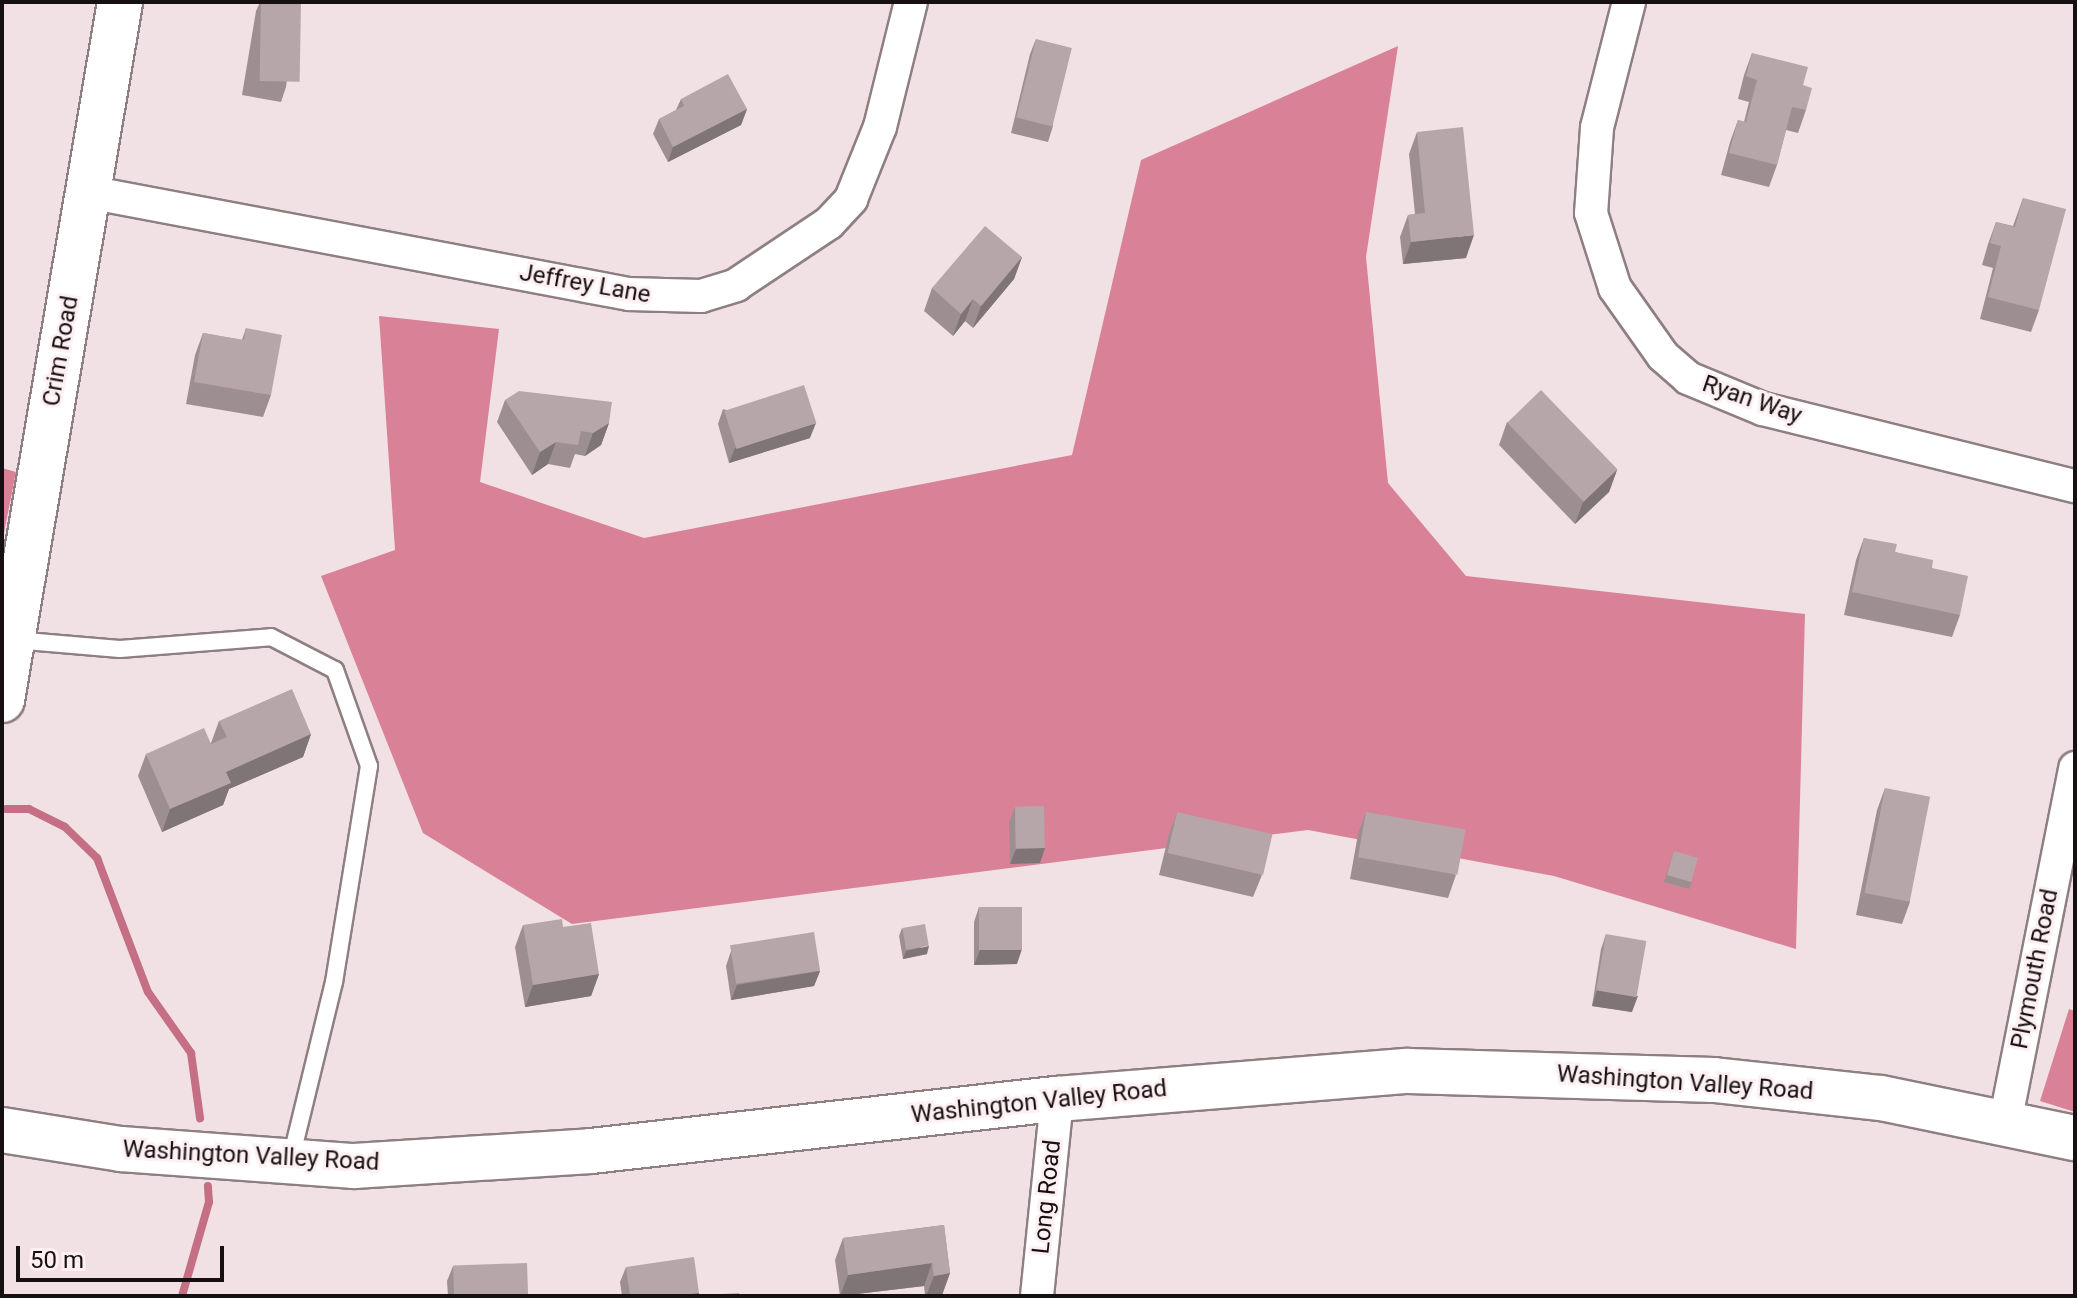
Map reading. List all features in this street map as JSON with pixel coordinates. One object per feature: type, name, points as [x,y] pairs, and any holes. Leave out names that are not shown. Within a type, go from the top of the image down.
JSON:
[{"type":"street","name":"Crim Road","points":[[2,700],[120,2]]},
{"type":"street","name":"Jeffrey Lane","points":[[88,192],[629,294],[701,296],[736,285],[829,223],[851,199],[880,127],[911,2]]},
{"type":"street","name":"Ryan Way","points":[[1629,2],[1597,128],[1591,213],[1615,288],[1663,356],[1688,378],[1763,409],[2075,486]]},
{"type":"street","name":"Plymouth Road","points":[[2005,1123],[2075,768]]},
{"type":"street","name":"Washington Valley Road","points":[[2,1130],[121,1149],[354,1166],[591,1151],[1057,1099],[1408,1071],[1714,1080],[1881,1098],[2075,1138]]},
{"type":"street","name":"Long Road","points":[[1037,1296],[1057,1099]]},
{"type":"lane","points":[[12,640],[120,649],[271,637],[335,670],[369,766],[334,982],[290,1163]]},
{"type":"shaded area","points":[[1398,46],[1366,257],[1388,483],[1466,576],[1805,614],[1796,949],[1554,876],[1308,830],[572,924],[423,833],[321,576],[395,550],[379,316],[499,329],[480,482],[644,538],[1072,455],[1141,160]]},
{"type":"shaded area","points":[[2,468],[16,472],[2,543]]},
{"type":"shaded area","points":[[2069,1009],[2075,1011],[2075,1112],[2040,1101]]},
{"type":"building","points":[[261,2],[301,3],[300,82],[260,81]]},
{"type":"building","points":[[1036,39],[1072,48],[1052,127],[1016,118]]},
{"type":"building","points":[[1752,53],[1808,67],[1803,85],[1812,88],[1806,110],[1792,107],[1777,165],[1729,153],[1738,120],[1746,122],[1757,80],[1746,76]]},
{"type":"building","points":[[728,74],[747,109],[673,147],[659,119],[684,106],[681,99]]},
{"type":"building","points":[[1463,127],[1474,235],[1411,242],[1408,215],[1425,213],[1417,132]]},
{"type":"building","points":[[2023,198],[2066,209],[2039,310],[1988,297],[2001,246],[1990,243],[1996,222],[2015,227]]},
{"type":"building","points":[[985,226],[1022,257],[981,306],[973,299],[961,314],[932,288]]},
{"type":"building","points":[[246,328],[282,335],[271,395],[194,382],[203,333],[244,340]]},
{"type":"building","points":[[804,385],[816,423],[736,449],[724,411]]},
{"type":"building","points":[[1541,390],[1617,469],[1584,502],[1507,423]]},
{"type":"building","points":[[519,391],[612,402],[609,423],[593,433],[581,431],[578,445],[556,442],[540,452],[505,400]]},
{"type":"building","points":[[1864,538],[1897,544],[1895,552],[1933,560],[1932,568],[1968,576],[1960,615],[1852,592]]},
{"type":"building","points":[[292,689],[311,734],[226,772],[231,783],[170,809],[146,754],[204,728],[211,744],[227,737],[219,721]]},
{"type":"building","points":[[1885,788],[1930,797],[1910,902],[1865,893]]},
{"type":"building","points":[[1044,806],[1045,848],[1016,848],[1015,807]]},
{"type":"building","points":[[1177,812],[1272,834],[1263,875],[1168,853]]},
{"type":"building","points":[[1366,812],[1465,830],[1457,875],[1358,857]]},
{"type":"building","points":[[1674,851],[1698,858],[1691,882],[1667,875]]},
{"type":"building","points":[[979,907],[1022,907],[1022,950],[979,950]]},
{"type":"building","points":[[562,919],[563,927],[591,923],[599,974],[533,985],[523,925]]},
{"type":"building","points":[[925,924],[929,946],[906,950],[902,928]]},
{"type":"building","points":[[814,932],[820,971],[736,984],[730,945]]},
{"type":"building","points":[[1606,934],[1646,941],[1636,997],[1596,990]]},
{"type":"building","points":[[944,1225],[950,1273],[934,1276],[932,1263],[848,1275],[843,1238]]},
{"type":"building","points":[[694,1257],[699,1293],[630,1296],[626,1267]]},
{"type":"building","points":[[527,1263],[528,1296],[454,1296],[453,1266]]},
{"type":"building","points":[[739,1293],[740,1296],[706,1296],[706,1295]]},
{"type":"waterway","points":[[6,809],[29,809],[65,827],[97,858],[148,992],[191,1053],[200,1118]]},
{"type":"waterway","points":[[182,1296],[209,1202],[208,1186]]}]
